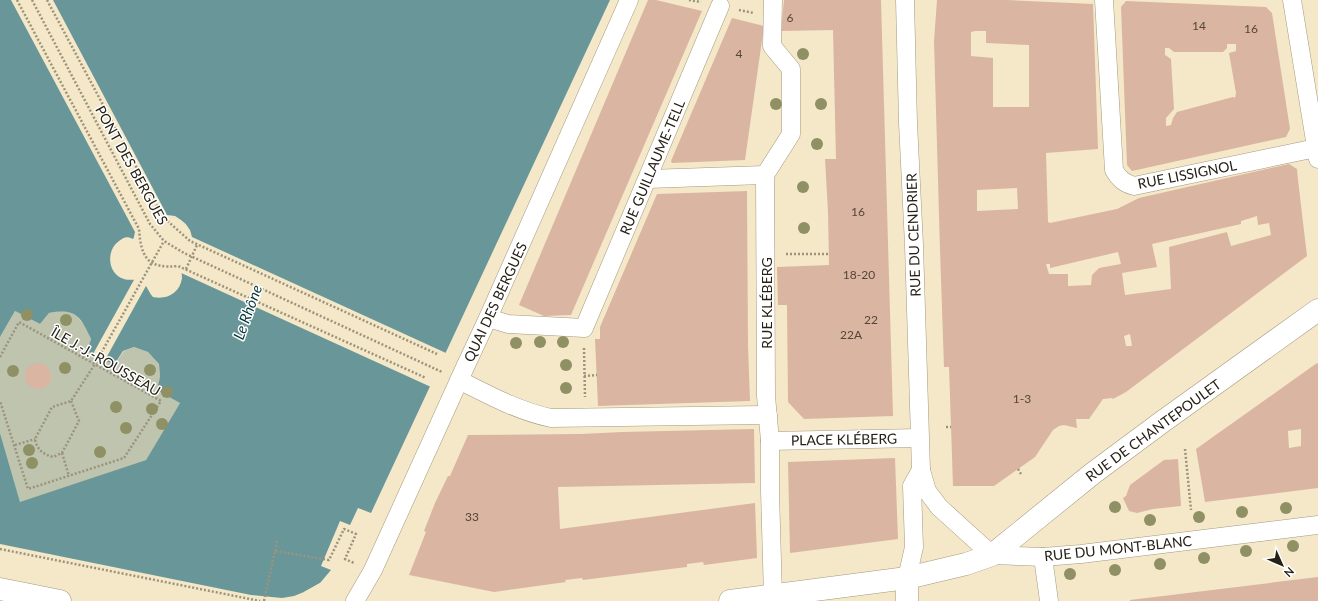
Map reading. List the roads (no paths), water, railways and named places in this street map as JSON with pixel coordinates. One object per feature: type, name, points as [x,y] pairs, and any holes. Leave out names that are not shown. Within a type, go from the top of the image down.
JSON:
[{"type":"main road","name":"RUE DE CHANTEPOULET","points":[[992,555],[1092,474],[1174,413],[1318,310]]},
{"type":"main road","name":"RUE DU MONT-BLANC","points":[[730,601],[773,598],[907,578],[966,564],[992,555]]},
{"type":"main road","points":[[907,578],[907,601]]},
{"type":"main road","points":[[0,589],[60,601]]},
{"type":"street","name":"QUAI DES BERGUES","points":[[355,601],[373,570],[488,318],[629,0]]},
{"type":"street","points":[[648,179],[765,175],[791,134],[791,69],[772,46],[771,25],[773,0]]},
{"type":"street","name":"RUE DU CENDRIER","points":[[905,0],[921,470],[927,491],[939,508],[992,555]]},
{"type":"street","name":"RUE LISSIGNOL","points":[[1104,0],[1114,170],[1119,179],[1126,184],[1134,186],[1317,153]]},
{"type":"street","points":[[1292,0],[1317,153]]},
{"type":"street","name":"RUE GUILLAUME-TELL","points":[[488,318],[508,324],[584,328],[720,6]]},
{"type":"street","name":"RUE KLÉBERG","points":[[765,175],[766,396],[770,441],[773,598]]},
{"type":"street","points":[[459,380],[519,409],[551,418],[768,415]]},
{"type":"street","name":"PLACE KLÉBERG","points":[[770,441],[919,438]]},
{"type":"street","points":[[907,578],[914,547],[912,486],[921,470]]},
{"type":"street","name":"RUE DU MONT-BLANC","points":[[992,555],[1043,557],[1081,554],[1318,526]]},
{"type":"street","points":[[1043,557],[1049,601]]},
{"type":"water","name":"Le Rhône","points":[[0,0],[610,0],[371,513],[358,508],[350,525],[340,521],[321,566],[331,570],[320,583],[304,592],[299,601],[0,601],[0,433],[20,502],[146,460],[180,403],[157,390],[160,377],[159,364],[148,352],[134,347],[123,351],[114,365],[87,351],[91,339],[80,319],[71,313],[49,313],[40,324],[15,311],[0,337]],"holes":[[[162,215],[178,219],[188,227],[191,235],[191,248],[182,269],[182,278],[179,288],[168,296],[158,298],[153,297],[144,283],[136,280],[126,280],[118,276],[114,272],[110,262],[110,256],[115,245],[121,240],[127,237],[133,239]]]}]
